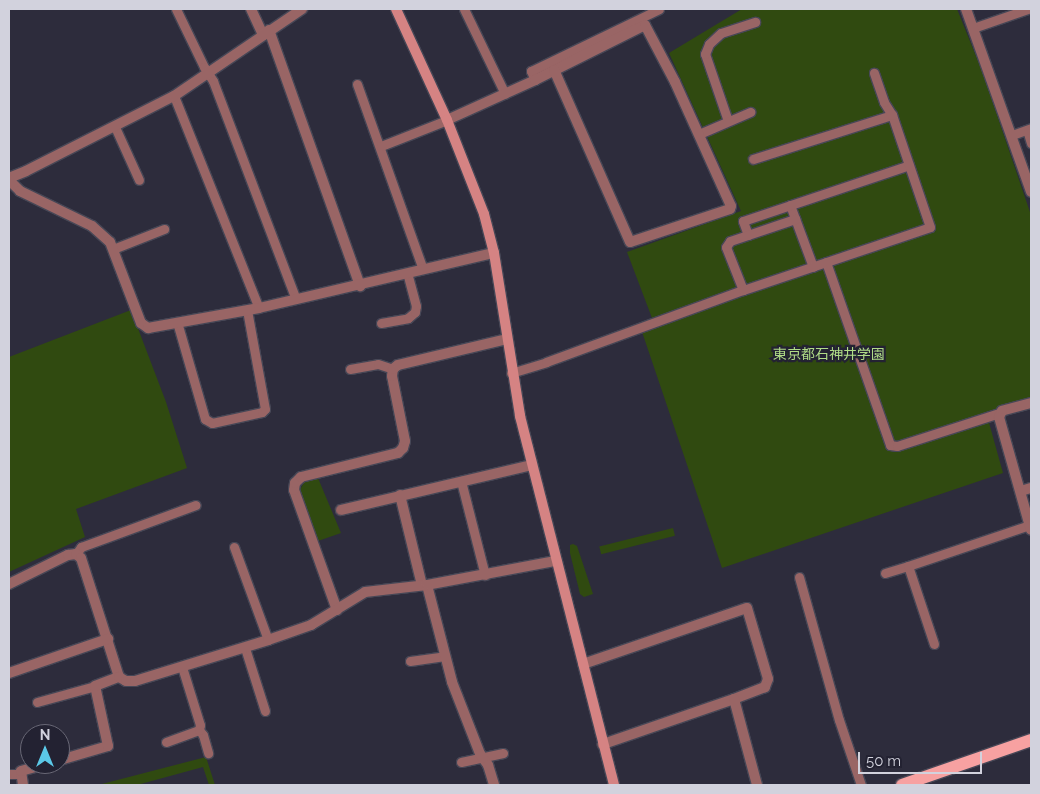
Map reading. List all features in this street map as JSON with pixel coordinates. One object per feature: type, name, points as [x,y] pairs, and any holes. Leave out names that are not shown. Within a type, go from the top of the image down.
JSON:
[{"type":"main road","points":[[902,785],[1031,740]]},
{"type":"street","points":[[251,9],[266,33],[360,286]]},
{"type":"street","points":[[302,9],[174,96],[9,179],[20,190],[92,226],[110,242],[141,323],[148,328],[259,308],[360,286],[494,253]]},
{"type":"street","points":[[396,9],[447,120],[484,214],[494,253],[511,373],[555,561],[584,664],[602,744],[614,785]]},
{"type":"street","points":[[966,9],[1031,192]]},
{"type":"street","points":[[447,120],[535,80],[554,70],[645,25],[675,82],[730,209],[630,242],[554,70]]},
{"type":"street","points":[[337,610],[294,490],[295,482],[301,477],[398,453],[403,448],[405,441],[392,376],[393,369],[398,365],[507,339]]},
{"type":"street","points":[[1031,403],[999,413],[1031,527]]},
{"type":"street","points":[[341,510],[532,465]]},
{"type":"street","points":[[1021,491],[1031,488]]},
{"type":"street","points":[[400,495],[452,682],[483,758],[488,765],[494,785]]},
{"type":"street","points":[[9,584],[68,555],[76,554],[81,558],[119,677],[126,681],[135,681],[245,648],[312,625],[365,592],[424,585],[555,561]]},
{"type":"street","points":[[584,664],[747,608],[750,612],[768,684],[734,699],[602,744]]},
{"type":"street","points":[[9,673],[108,639]]},
{"type":"street","points":[[70,757],[108,746],[94,686],[119,677]]},
{"type":"street","points":[[734,699],[757,785]]},
{"type":"street","points":[[20,774],[23,785]]},
{"type":"lane","points":[[176,9],[213,81],[296,299]]},
{"type":"lane","points":[[464,9],[505,94]]},
{"type":"lane","points":[[535,80],[531,71],[659,9]]},
{"type":"lane","points":[[973,28],[1028,9]]},
{"type":"lane","points":[[728,121],[705,54],[708,44],[721,33],[755,22]]},
{"type":"lane","points":[[511,373],[743,290],[930,227],[892,114],[884,102],[874,73]]},
{"type":"lane","points":[[357,84],[381,146],[423,269]]},
{"type":"lane","points":[[174,96],[259,308]]},
{"type":"lane","points":[[699,134],[750,112]]},
{"type":"lane","points":[[753,159],[892,114]]},
{"type":"lane","points":[[381,146],[447,120]]},
{"type":"lane","points":[[115,127],[140,180]]},
{"type":"lane","points":[[1012,135],[1029,129],[1031,143]]},
{"type":"lane","points":[[748,235],[743,221],[909,166]]},
{"type":"lane","points":[[790,205],[813,267]]},
{"type":"lane","points":[[743,290],[726,247],[730,241],[795,219]]},
{"type":"lane","points":[[113,249],[164,229]]},
{"type":"lane","points":[[826,262],[890,445],[896,446],[999,413]]},
{"type":"lane","points":[[381,323],[408,318],[415,312],[416,306],[407,273]]},
{"type":"lane","points":[[177,322],[206,419],[212,423],[262,412],[265,409],[247,310]]},
{"type":"lane","points":[[350,369],[378,364],[393,369]]},
{"type":"lane","points":[[461,481],[485,575]]},
{"type":"lane","points":[[76,554],[81,547],[196,505]]},
{"type":"lane","points":[[885,573],[1031,527]]},
{"type":"lane","points":[[234,547],[268,640]]},
{"type":"lane","points":[[908,566],[934,644]]},
{"type":"lane","points":[[800,577],[839,720],[861,785]]},
{"type":"lane","points":[[245,648],[265,711]]},
{"type":"lane","points":[[410,661],[445,656]]},
{"type":"lane","points":[[182,666],[200,725],[199,730],[203,735],[208,753]]},
{"type":"lane","points":[[37,702],[94,686]]},
{"type":"lane","points":[[166,742],[199,730]]},
{"type":"lane","points":[[461,762],[504,753]]},
{"type":"lane","points":[[9,774],[20,774]]},
{"type":"green space","name":"東京都石神井学園","points":[[742,9],[957,9],[982,71],[1031,215],[1031,398],[986,412],[1003,473],[722,568],[639,323],[652,318],[627,252],[741,211],[669,53]]},
{"type":"green space","points":[[131,310],[166,402],[187,468],[76,509],[85,537],[9,572],[9,357]]},
{"type":"green space","points":[[318,478],[341,533],[318,541],[300,490],[304,482]]},
{"type":"green space","points":[[673,528],[675,536],[601,554],[599,546]]},
{"type":"green space","points":[[570,545],[577,546],[593,594],[584,597],[580,594],[570,553]]},
{"type":"green space","points":[[206,757],[215,785],[209,785],[203,767],[137,785],[98,785]]}]
